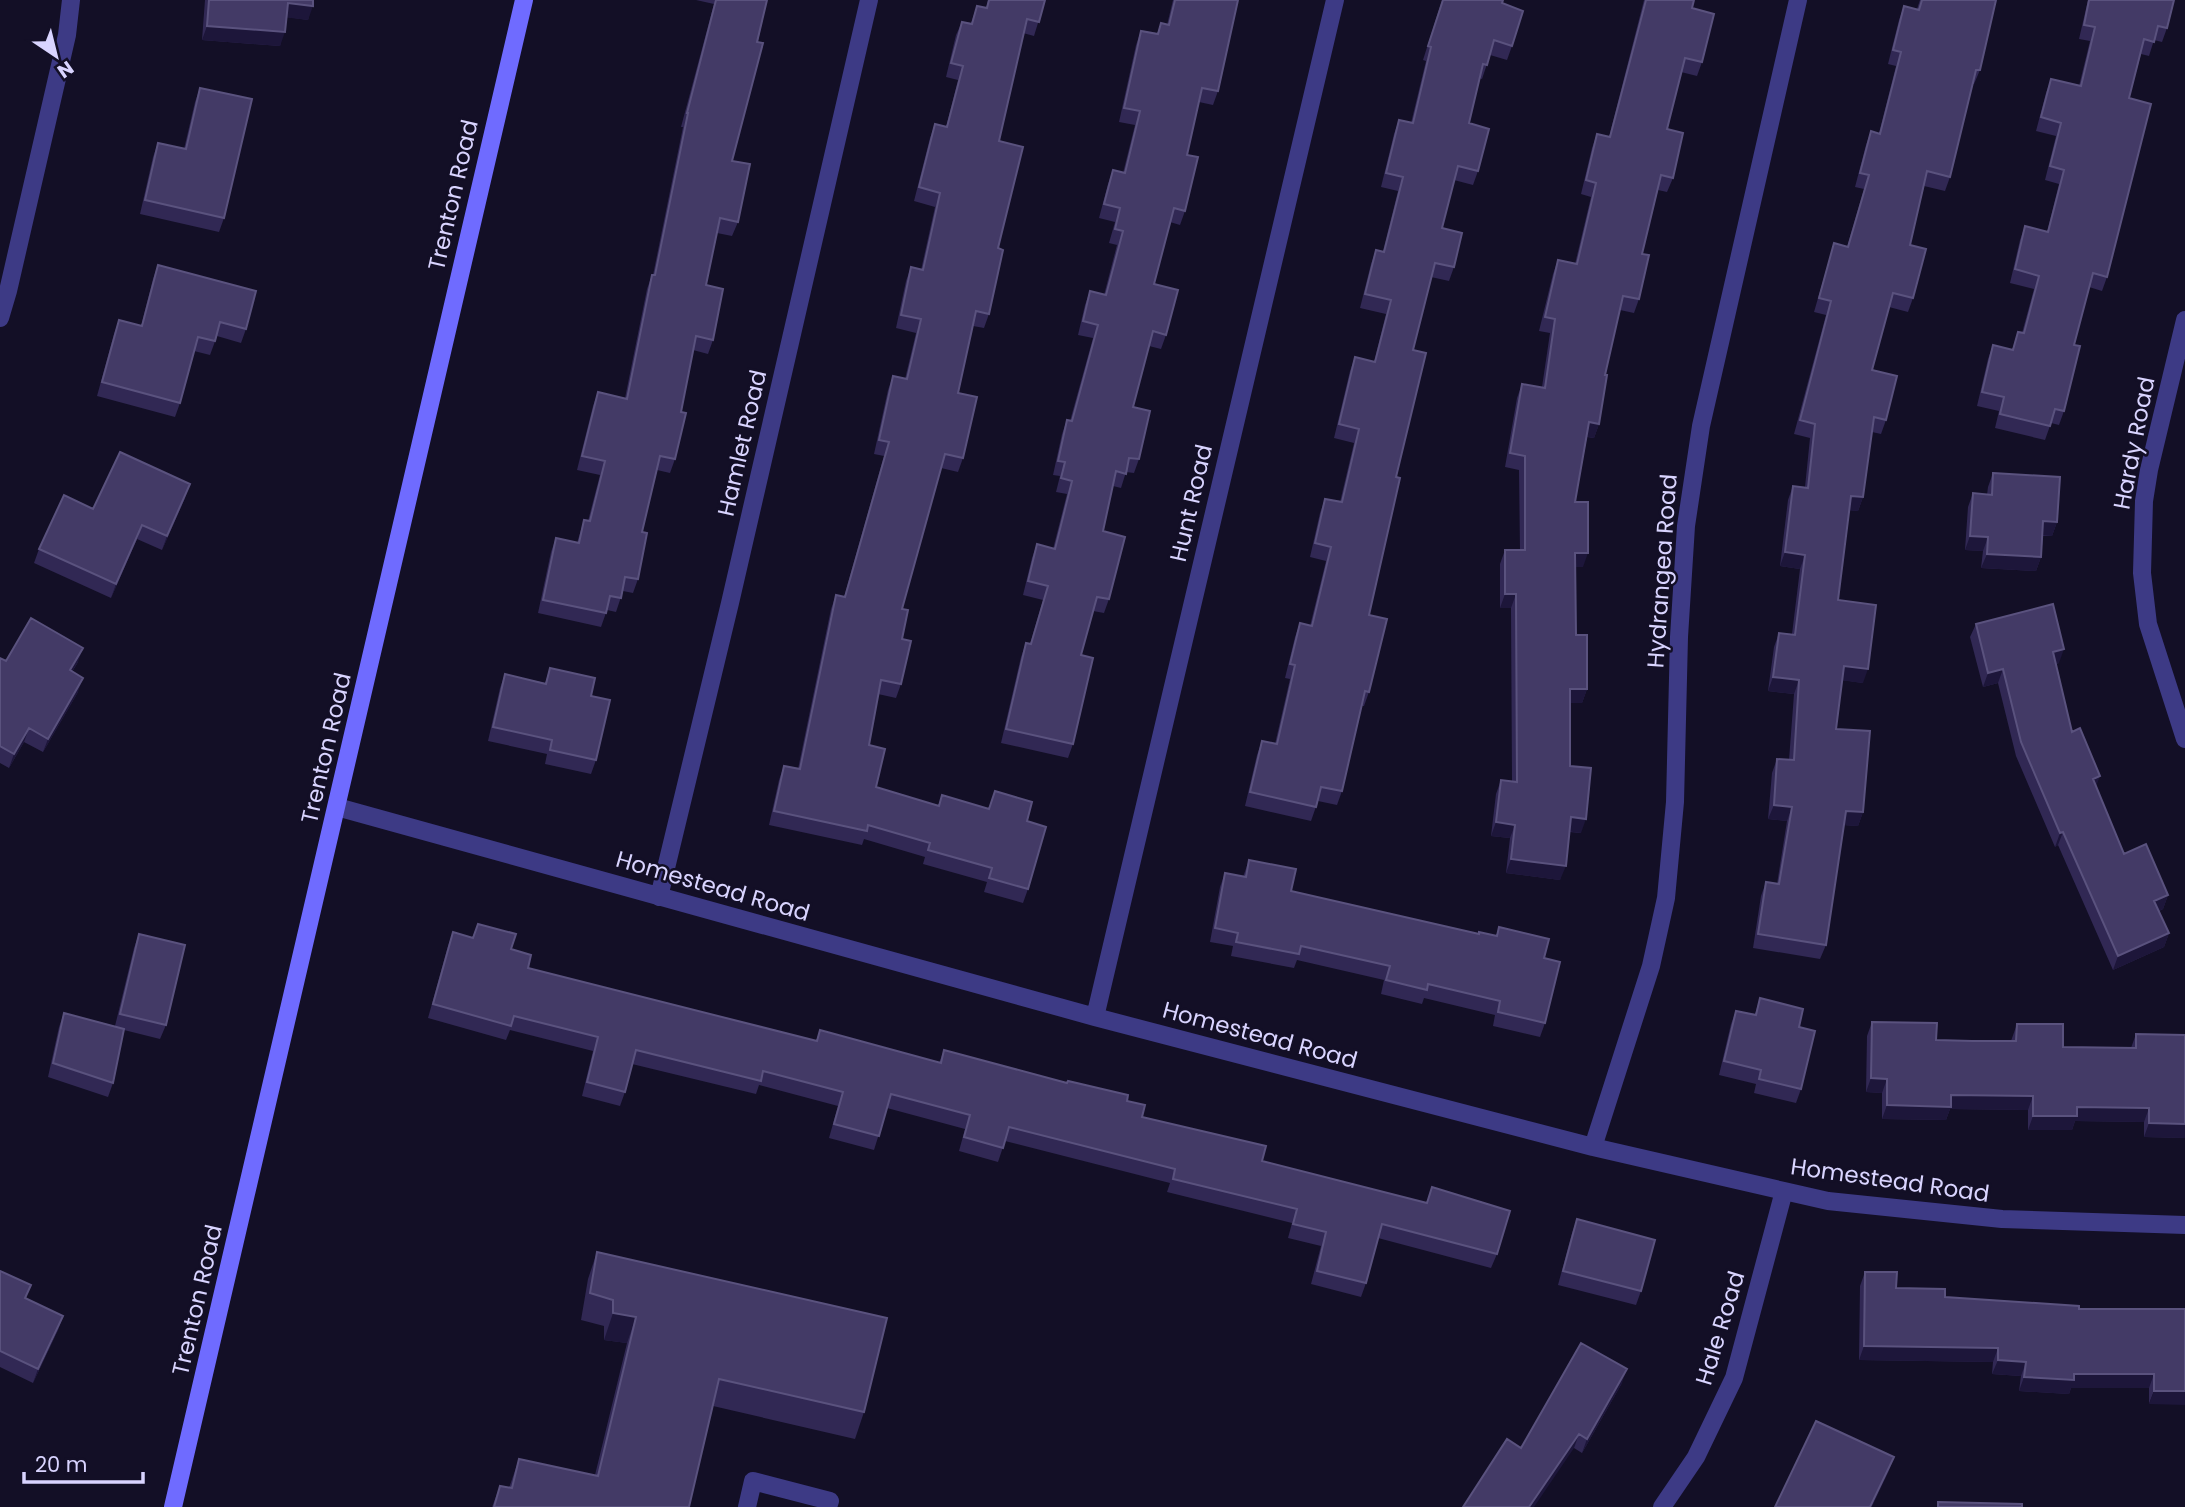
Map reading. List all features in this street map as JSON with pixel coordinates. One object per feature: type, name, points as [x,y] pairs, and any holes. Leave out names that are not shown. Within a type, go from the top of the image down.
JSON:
[{"type":"main road","name":"Trenton Road","points":[[173,1507],[524,0]]},
{"type":"street","points":[[0,318],[64,48],[71,0]]},
{"type":"street","name":"Hamlet Road","points":[[659,897],[730,603],[869,0]]},
{"type":"street","name":"Hunt Road","points":[[1095,1017],[1335,0]]},
{"type":"street","name":"Hydrangea Road","points":[[1593,1147],[1651,967],[1665,898],[1675,802],[1679,637],[1686,526],[1697,451],[1798,0]]},
{"type":"street","name":"Hardy Road","points":[[2185,320],[2149,470],[2144,501],[2142,573],[2148,624],[2185,738]]},
{"type":"street","name":"Homestead Road","points":[[337,807],[1095,1017],[1593,1147],[1784,1191],[1828,1200],[2002,1219],[2185,1225]]},
{"type":"street","name":"Hale Road","points":[[1662,1507],[1696,1457],[1734,1378],[1784,1191]]},
{"type":"street","points":[[747,1507],[753,1481],[830,1501],[828,1507]]},
{"type":"building","points":[[209,0],[313,0],[313,6],[288,3],[285,32],[207,26]]},
{"type":"building","points":[[716,0],[767,0],[757,42],[763,43],[732,161],[750,164],[738,222],[720,218],[706,285],[723,289],[713,340],[696,336],[681,412],[686,413],[675,459],[660,456],[642,532],[647,533],[638,579],[625,577],[621,598],[610,596],[606,613],[543,600],[556,538],[579,543],[584,520],[590,521],[605,461],[582,456],[598,392],[627,399],[687,113]]},
{"type":"building","points":[[989,0],[1045,0],[1039,22],[1027,19],[999,141],[1023,147],[998,248],[1003,250],[989,314],[976,311],[958,393],[977,397],[963,458],[945,454],[902,609],[908,610],[902,639],[911,641],[901,684],[881,680],[869,745],[885,749],[876,787],[939,806],[942,795],[989,809],[995,791],[1032,802],[1027,821],[1046,827],[1028,889],[989,878],[992,868],[928,850],[930,843],[868,825],[867,831],[774,811],[784,766],[800,769],[836,595],[845,597],[889,442],[879,440],[893,376],[907,379],[921,319],[901,315],[911,267],[923,270],[940,193],[919,187],[935,124],[947,127],[963,66],[951,63],[962,22],[972,24],[977,6],[987,8]]},
{"type":"building","points":[[1175,0],[1238,0],[1218,91],[1202,88],[1187,155],[1198,157],[1185,211],[1174,208],[1154,284],[1178,290],[1166,335],[1153,331],[1133,407],[1150,411],[1139,459],[1129,458],[1126,474],[1116,471],[1103,531],[1125,537],[1109,599],[1097,597],[1081,655],[1093,658],[1073,744],[1006,729],[1026,643],[1031,644],[1048,586],[1028,581],[1037,544],[1055,549],[1072,481],[1061,478],[1065,462],[1058,461],[1067,420],[1072,421],[1098,325],[1083,321],[1090,291],[1106,295],[1123,231],[1115,229],[1120,208],[1104,204],[1113,170],[1125,173],[1140,111],[1124,108],[1141,31],[1158,34],[1161,23],[1169,25]]},
{"type":"building","points":[[1443,0],[1503,0],[1502,3],[1523,11],[1512,46],[1494,40],[1487,65],[1483,64],[1469,123],[1489,129],[1478,171],[1458,166],[1442,228],[1462,233],[1454,267],[1435,263],[1413,350],[1426,353],[1396,477],[1400,478],[1369,615],[1387,619],[1369,692],[1365,691],[1342,791],[1321,787],[1316,807],[1250,792],[1262,741],[1277,744],[1295,665],[1290,664],[1300,623],[1312,626],[1331,547],[1315,543],[1325,499],[1342,502],[1359,429],[1339,424],[1355,357],[1375,362],[1391,300],[1365,294],[1376,250],[1384,252],[1403,177],[1386,173],[1399,120],[1413,123],[1431,47],[1428,46]]},
{"type":"building","points":[[1646,0],[1694,0],[1692,8],[1714,14],[1702,62],[1685,58],[1667,129],[1683,133],[1673,178],[1661,175],[1642,254],[1649,255],[1639,299],[1623,296],[1605,375],[1599,424],[1589,422],[1575,502],[1588,502],[1588,553],[1575,553],[1576,635],[1587,635],[1587,689],[1570,689],[1570,766],[1591,768],[1586,819],[1571,817],[1566,866],[1511,859],[1515,825],[1496,822],[1501,780],[1517,782],[1516,594],[1505,594],[1505,550],[1525,550],[1525,456],[1510,453],[1522,384],[1545,388],[1555,319],[1545,317],[1558,260],[1577,264],[1596,183],[1586,180],[1597,134],[1610,137]]},
{"type":"building","points":[[1922,0],[1996,0],[1980,70],[1976,70],[1950,177],[1927,171],[1910,245],[1926,249],[1913,298],[1893,293],[1872,370],[1897,376],[1886,420],[1874,417],[1863,497],[1851,496],[1838,600],[1876,605],[1868,669],[1844,666],[1836,729],[1870,731],[1863,812],[1846,811],[1826,945],[1758,934],[1766,882],[1779,884],[1792,807],[1774,805],[1777,759],[1794,760],[1799,680],[1773,677],[1779,633],[1795,635],[1805,555],[1785,552],[1793,486],[1808,488],[1815,424],[1800,420],[1831,301],[1819,298],[1834,243],[1848,247],[1869,175],[1860,173],[1871,131],[1880,134],[1901,52],[1893,50],[1904,6],[1919,10]]},
{"type":"building","points":[[2089,0],[2174,0],[2167,28],[2158,26],[2154,42],[2144,39],[2129,98],[2151,104],[2107,277],[2093,273],[2074,345],[2080,346],[2064,411],[2055,409],[2050,426],[2000,414],[2004,397],[1982,392],[1993,345],[2013,350],[2018,332],[2024,333],[2039,276],[2015,269],[2025,226],[2048,232],[2064,170],[2050,166],[2061,123],[2041,117],[2051,79],[2081,86],[2095,27],[2084,25]]},
{"type":"building","points":[[200,88],[252,99],[224,218],[145,200],[158,143],[186,149]]},
{"type":"building","points":[[158,265],[256,291],[246,329],[220,322],[215,341],[198,337],[180,403],[102,382],[119,320],[142,326]]},
{"type":"building","points":[[120,452],[190,484],[167,536],[142,525],[116,584],[39,549],[64,495],[93,509]]},
{"type":"building","points":[[1993,473],[2060,477],[2057,522],[2043,521],[2041,557],[1987,554],[1988,537],[1970,536],[1973,493],[1992,495]]},
{"type":"building","points":[[2053,604],[2064,649],[2053,652],[2072,732],[2080,728],[2100,776],[2093,779],[2124,854],[2146,844],[2168,895],[2154,901],[2169,933],[2118,956],[2021,742],[2003,669],[1988,673],[1976,624]]},
{"type":"building","points":[[31,618],[83,648],[70,670],[83,678],[48,739],[29,728],[14,754],[0,746],[0,658],[6,661]]},
{"type":"building","points":[[550,668],[595,678],[591,696],[610,700],[596,760],[550,750],[552,740],[493,727],[505,674],[546,684]]},
{"type":"building","points":[[1249,860],[1296,869],[1291,891],[1479,934],[1497,936],[1499,927],[1549,939],[1544,958],[1560,962],[1545,1023],[1498,1012],[1500,1001],[1428,984],[1427,990],[1386,980],[1390,966],[1301,946],[1299,954],[1236,942],[1238,933],[1215,928],[1225,873],[1246,877]]},
{"type":"building","points":[[478,924],[516,934],[511,949],[531,955],[528,968],[817,1041],[820,1030],[941,1063],[944,1050],[1067,1083],[1068,1081],[1128,1095],[1127,1101],[1145,1105],[1142,1117],[1266,1146],[1262,1161],[1427,1203],[1432,1187],[1510,1211],[1497,1254],[1382,1224],[1366,1283],[1317,1271],[1326,1232],[1293,1224],[1297,1209],[1173,1179],[1175,1169],[1009,1127],[1003,1148],[964,1137],[970,1115],[891,1094],[879,1136],[834,1124],[843,1092],[763,1071],[761,1081],[636,1050],[625,1092],[587,1082],[598,1037],[514,1016],[511,1026],[433,1004],[453,932],[473,938]]},
{"type":"building","points":[[139,934],[185,945],[166,1025],[120,1014]]},
{"type":"building","points":[[1760,998],[1803,1009],[1799,1027],[1815,1031],[1801,1089],[1759,1079],[1761,1070],[1724,1061],[1736,1011],[1756,1015]]},
{"type":"building","points":[[64,1013],[124,1029],[113,1083],[53,1063]]},
{"type":"building","points":[[1872,1022],[1937,1023],[1936,1040],[1972,1041],[2016,1041],[2017,1024],[2063,1024],[2063,1047],[2136,1048],[2136,1034],[2185,1035],[2185,1124],[2149,1123],[2149,1108],[2077,1107],[2077,1116],[2033,1116],[2033,1096],[1951,1095],[1951,1107],[1887,1105],[1887,1079],[1871,1078]]},
{"type":"building","points":[[1577,1219],[1655,1240],[1641,1291],[1563,1271]]},
{"type":"building","points":[[597,1252],[887,1318],[864,1412],[719,1379],[689,1507],[494,1507],[500,1486],[512,1488],[519,1459],[598,1476],[636,1317],[613,1313],[613,1300],[590,1293]]},
{"type":"building","points":[[0,1271],[31,1285],[25,1298],[63,1316],[38,1369],[0,1351]]},
{"type":"building","points":[[1865,1272],[1897,1272],[1896,1288],[1945,1289],[1945,1297],[2079,1306],[2079,1309],[2185,1309],[2185,1391],[2154,1391],[2154,1374],[2074,1374],[2074,1380],[2024,1377],[2026,1362],[1998,1360],[1998,1348],[1864,1346]]},
{"type":"building","points":[[1581,1343],[1627,1369],[1587,1439],[1579,1434],[1529,1507],[1463,1507],[1507,1439],[1521,1448]]},
{"type":"building","points":[[1816,1421],[1894,1457],[1870,1507],[1775,1507]]},
{"type":"building","points":[[1938,1502],[2022,1504],[2022,1507],[1938,1507]]}]
